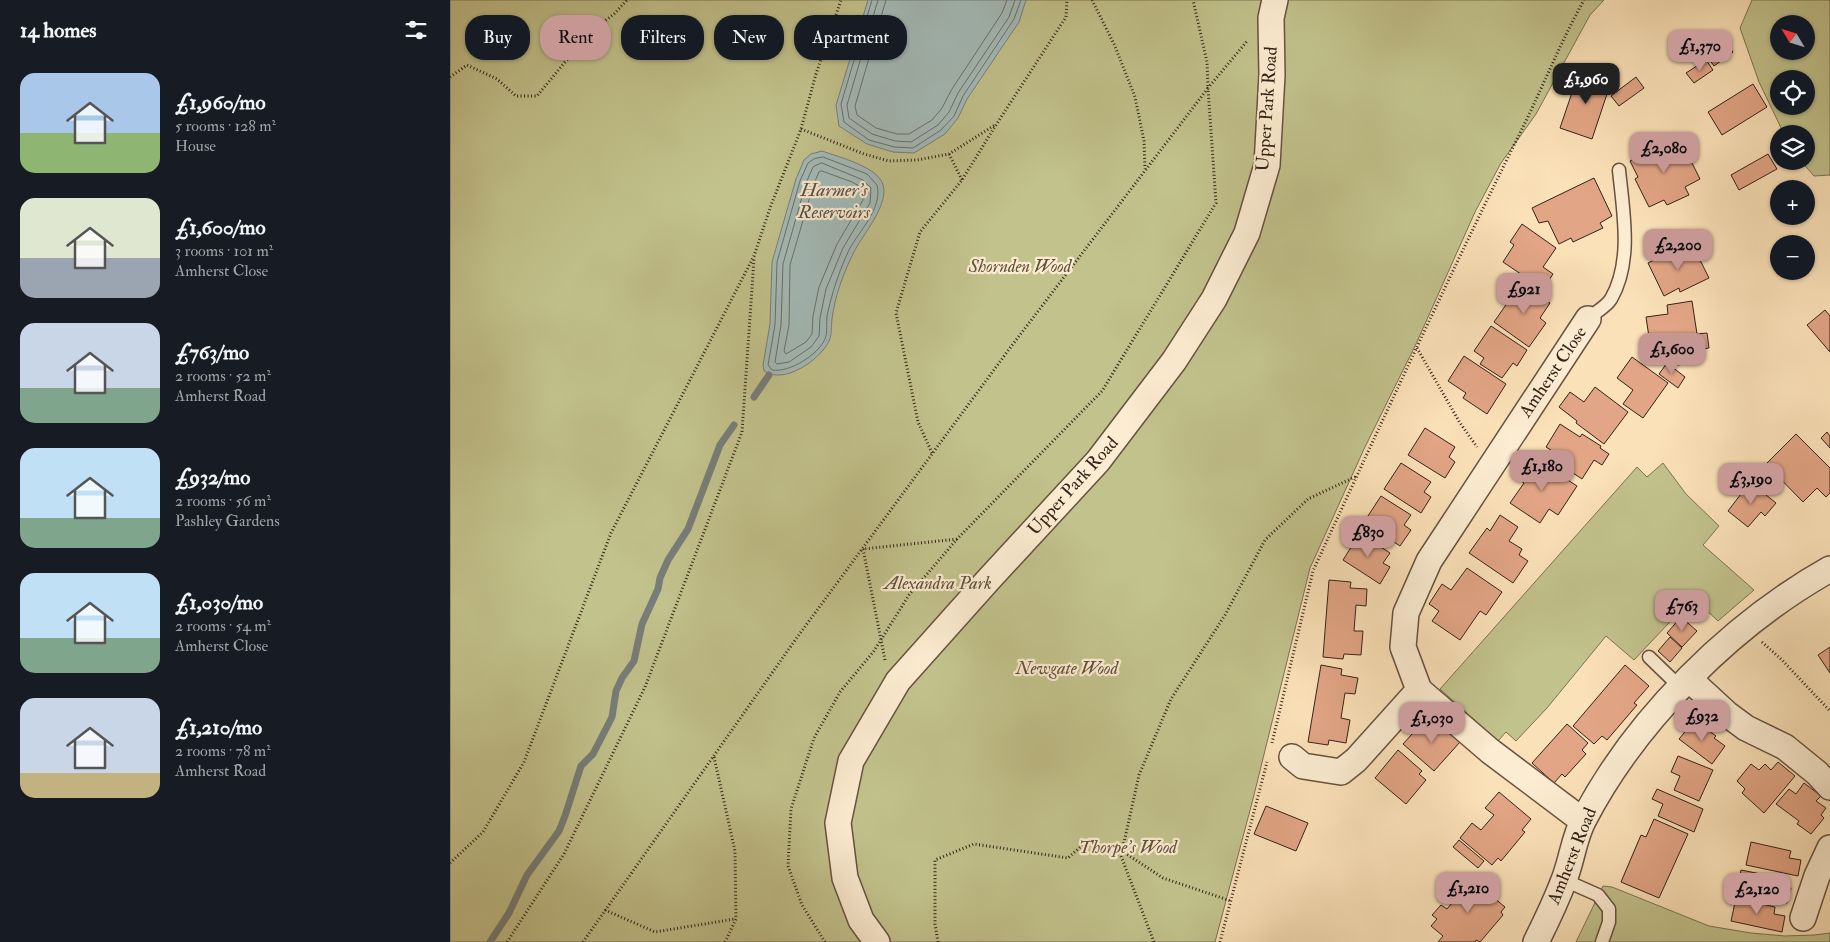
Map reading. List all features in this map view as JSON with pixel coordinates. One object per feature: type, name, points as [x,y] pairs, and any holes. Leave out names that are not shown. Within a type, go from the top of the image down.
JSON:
[{"type":"street","name":"Upper Park Road","points":[[877,942],[861,920],[845,878],[838,823],[851,761],[898,681],[1098,461],[1174,361],[1214,298],[1247,233],[1267,165],[1272,75],[1271,18],[1274,0]]},
{"type":"street","name":"Amherst Close","points":[[1583,821],[1490,751],[1420,690],[1403,647],[1406,613],[1429,562],[1588,319]]},
{"type":"street","name":"Amherst Road","points":[[1536,942],[1564,880],[1583,821],[1612,771],[1652,719],[1685,683],[1743,627],[1812,579],[1830,569]]},
{"type":"street","points":[[1685,683],[1746,728],[1785,747],[1830,787]]},
{"type":"street","points":[[1277,755],[1303,766],[1341,772],[1356,760],[1420,690]]},
{"type":"street","points":[[1803,918],[1817,876],[1830,848]]},
{"type":"lane","points":[[1588,319],[1592,314],[1601,310],[1610,300],[1618,280],[1626,244],[1619,170]]},
{"type":"lane","points":[[1648,657],[1685,683]]},
{"type":"lane","points":[[1564,880],[1598,895],[1609,909],[1609,922],[1602,942]]},
{"type":"path","points":[[450,77],[467,65],[497,79],[516,96],[537,96],[589,33],[614,14],[627,0]]},
{"type":"path","points":[[450,863],[483,832],[524,762],[611,533],[754,256],[770,208],[801,129],[816,74],[841,0]]},
{"type":"path","points":[[932,453],[918,422],[896,313],[920,232],[962,180],[1066,17],[1067,0]]},
{"type":"path","points":[[1092,0],[1114,44],[1135,97],[1144,141],[1144,171]]},
{"type":"path","points":[[824,942],[802,905],[788,866],[791,809],[814,738],[840,692],[882,640],[909,595],[958,538],[1102,391],[1216,202],[1207,62],[1192,0]]},
{"type":"path","points":[[1220,942],[1277,755],[1313,571],[1480,212],[1528,116],[1563,37],[1584,0]]},
{"type":"path","points":[[583,942],[798,636],[932,453],[1144,171],[1208,88],[1249,39]]},
{"type":"path","points":[[801,129],[864,154],[889,161],[916,160],[949,154],[996,125]]},
{"type":"path","points":[[949,154],[962,180]]},
{"type":"path","points":[[507,942],[564,854],[645,687],[742,432],[754,256]]},
{"type":"path","points":[[1417,348],[1460,423]]},
{"type":"path","points":[[1154,942],[1120,856],[1139,775],[1171,699],[1225,615],[1265,540],[1308,499],[1357,476]]},
{"type":"path","points":[[863,549],[958,538]]},
{"type":"path","points":[[863,549],[891,694]]},
{"type":"path","points":[[1743,627],[1782,660],[1830,711]]},
{"type":"path","points":[[714,756],[735,851],[736,919],[725,942]]},
{"type":"path","points":[[938,942],[935,924],[935,860],[974,844],[1068,858],[1086,842],[1122,851],[1163,878],[1231,901]]},
{"type":"path","points":[[605,910],[656,932],[736,919]]},
{"type":"green space","name":"Alexandra Park","points":[[450,0],[1604,0],[1590,15],[1536,114],[1501,163],[1475,212],[1416,344],[1364,449],[1310,568],[1253,799],[1215,942],[450,942]]},
{"type":"green space","points":[[1752,0],[1830,0],[1830,175],[1814,176],[1809,170],[1815,170],[1815,125],[1780,125],[1775,115],[1815,115],[1815,70],[1770,70],[1770,105],[1759,82],[1740,28]]},
{"type":"green space","points":[[1663,463],[1686,494],[1719,526],[1703,545],[1754,590],[1718,621],[1703,607],[1705,598],[1699,591],[1634,660],[1606,636],[1547,708],[1516,741],[1506,732],[1498,741],[1440,689],[1637,467],[1647,477]]},
{"type":"green space","points":[[1603,886],[1612,887],[1709,926],[1785,936],[1830,933],[1830,942],[1576,942]]},
{"type":"water","name":"Harmer's Reservoirs","points":[[868,0],[1026,0],[1019,22],[967,99],[958,118],[945,134],[914,153],[893,152],[867,144],[839,126],[836,105],[850,60],[907,60],[907,15],[863,15]]},
{"type":"water","name":"Harmer's Reservoirs","points":[[822,151],[872,171],[882,182],[884,190],[883,200],[853,254],[843,277],[833,310],[830,339],[818,356],[810,363],[791,373],[772,375],[764,371],[763,365],[770,324],[772,262],[796,179],[804,160],[811,154]]},
{"type":"building","points":[[1725,42],[1733,52],[1714,66],[1707,56]]},
{"type":"building","points":[[1706,60],[1713,70],[1694,83],[1686,73]]},
{"type":"building","points":[[1579,72],[1611,82],[1592,139],[1560,128]]},
{"type":"building","points":[[1636,77],[1644,88],[1619,106],[1611,96]]},
{"type":"building","points":[[1753,84],[1767,107],[1722,135],[1708,112]]},
{"type":"building","points":[[1672,140],[1678,152],[1685,149],[1700,179],[1685,187],[1689,195],[1667,205],[1664,200],[1649,207],[1635,179],[1638,177],[1630,161]]},
{"type":"building","points":[[1768,154],[1770,157],[1770,170],[1775,170],[1739,190],[1731,175]]},
{"type":"building","points":[[1594,178],[1612,216],[1600,223],[1603,228],[1573,242],[1571,238],[1559,244],[1548,221],[1539,223],[1532,208]]},
{"type":"building","points":[[1522,224],[1556,248],[1543,267],[1553,274],[1543,289],[1503,262],[1514,245],[1510,242]]},
{"type":"building","points":[[1682,246],[1688,258],[1697,254],[1709,278],[1680,292],[1679,288],[1664,296],[1648,263]]},
{"type":"building","points":[[1521,283],[1550,303],[1540,318],[1546,323],[1529,347],[1494,322]]},
{"type":"building","points":[[1692,301],[1697,334],[1707,333],[1709,348],[1696,350],[1698,362],[1671,366],[1671,361],[1653,364],[1646,317],[1668,314],[1667,305]]},
{"type":"building","points":[[1825,310],[1830,316],[1830,352],[1807,325]]},
{"type":"building","points":[[1491,326],[1527,350],[1517,366],[1513,363],[1502,378],[1480,364],[1484,358],[1474,351]]},
{"type":"building","points":[[1464,356],[1506,384],[1487,414],[1463,398],[1466,393],[1448,381]]},
{"type":"building","points":[[1632,357],[1668,383],[1643,418],[1623,404],[1633,390],[1617,378]]},
{"type":"building","points":[[1667,363],[1685,377],[1678,388],[1659,374]]},
{"type":"building","points":[[1595,387],[1628,412],[1604,444],[1576,423],[1577,421],[1559,407],[1570,392],[1584,402]]},
{"type":"building","points":[[1560,424],[1580,437],[1582,434],[1601,446],[1600,448],[1609,454],[1602,465],[1594,460],[1582,479],[1561,465],[1565,459],[1546,447]]},
{"type":"building","points":[[1425,428],[1455,447],[1449,457],[1455,462],[1445,478],[1408,455]]},
{"type":"building","points":[[1827,432],[1830,436],[1830,448],[1821,438]]},
{"type":"building","points":[[1796,434],[1830,468],[1830,493],[1826,497],[1817,488],[1803,502],[1766,464]]},
{"type":"building","points":[[1534,458],[1577,486],[1558,515],[1549,509],[1540,523],[1510,503],[1524,483],[1520,480]]},
{"type":"building","points":[[1401,463],[1431,482],[1424,492],[1431,497],[1421,513],[1384,489]]},
{"type":"building","points":[[1750,482],[1776,503],[1765,516],[1761,512],[1748,527],[1728,511]]},
{"type":"building","points":[[1381,496],[1411,515],[1404,525],[1411,530],[1400,546],[1364,522]]},
{"type":"building","points":[[1500,515],[1518,527],[1509,541],[1522,549],[1519,555],[1528,561],[1513,583],[1469,553],[1487,528],[1490,531]]},
{"type":"building","points":[[1360,533],[1390,553],[1383,563],[1390,567],[1380,584],[1343,560]]},
{"type":"building","points":[[1467,568],[1502,592],[1486,615],[1480,611],[1460,640],[1432,621],[1439,611],[1429,604],[1442,584],[1451,590]]},
{"type":"building","points":[[1329,580],[1351,582],[1350,588],[1367,589],[1366,606],[1356,605],[1354,631],[1363,631],[1361,655],[1344,654],[1343,659],[1323,657]]},
{"type":"building","points":[[1681,617],[1697,631],[1682,647],[1667,633]]},
{"type":"building","points":[[1670,637],[1682,648],[1670,662],[1658,651]]},
{"type":"building","points":[[1830,647],[1830,673],[1818,655]]},
{"type":"building","points":[[1321,665],[1342,669],[1341,675],[1358,678],[1355,694],[1345,693],[1341,718],[1350,720],[1346,743],[1329,740],[1328,745],[1308,742]]},
{"type":"building","points":[[1625,665],[1649,686],[1634,703],[1637,705],[1607,740],[1602,736],[1594,744],[1573,726]]},
{"type":"building","points":[[1433,718],[1460,742],[1434,771],[1403,744],[1422,723],[1426,726]]},
{"type":"building","points":[[1693,722],[1716,736],[1714,738],[1725,746],[1712,764],[1679,739]]},
{"type":"building","points":[[1567,724],[1588,743],[1582,750],[1586,754],[1565,777],[1562,774],[1554,783],[1532,763]]},
{"type":"building","points":[[1398,750],[1422,771],[1419,774],[1426,780],[1406,804],[1375,778]]},
{"type":"building","points":[[1678,756],[1713,770],[1699,801],[1674,790],[1680,776],[1671,772]]},
{"type":"building","points":[[1778,762],[1795,776],[1764,813],[1742,793],[1745,789],[1737,781],[1751,764],[1759,770],[1765,764],[1771,770]]},
{"type":"building","points":[[1804,783],[1821,796],[1816,801],[1826,808],[1821,815],[1824,818],[1811,834],[1797,824],[1799,821],[1776,804],[1789,789],[1796,794]]},
{"type":"building","points":[[1657,789],[1703,809],[1694,832],[1658,816],[1663,804],[1652,799]]},
{"type":"building","points":[[1499,792],[1531,819],[1522,830],[1525,832],[1501,861],[1498,858],[1492,865],[1460,838],[1472,823],[1481,830],[1494,815],[1485,808]]},
{"type":"building","points":[[1266,806],[1308,823],[1296,851],[1254,834]]},
{"type":"building","points":[[1654,819],[1688,834],[1659,898],[1621,882],[1641,835],[1646,837]]},
{"type":"building","points":[[1459,840],[1484,861],[1478,868],[1453,847]]},
{"type":"building","points":[[1751,842],[1791,851],[1789,858],[1801,860],[1798,876],[1746,865]]},
{"type":"building","points":[[1741,870],[1781,878],[1779,885],[1791,888],[1787,903],[1736,892]]},
{"type":"building","points":[[1465,874],[1505,907],[1501,912],[1503,915],[1480,942],[1476,940],[1475,942],[1438,942],[1443,936],[1431,926],[1437,919],[1432,915],[1441,905],[1447,909],[1461,892],[1454,886]]},
{"type":"building","points":[[1736,898],[1775,907],[1774,914],[1785,916],[1782,932],[1731,921]]},
{"type":"waterway","points":[[754,397],[769,375]]},
{"type":"waterway","points":[[490,942],[509,913],[527,875],[559,831],[581,766],[593,754],[612,717],[616,691],[622,678],[634,661],[642,624],[658,589],[660,578],[668,560],[688,529],[720,445],[734,425]]},
{"type":"park label","name":"Shornden Wood","points":[[1020,266]]},
{"type":"park label","name":"Newgate Wood","points":[[1067,668]]},
{"type":"park label","name":"Thorpe's Wood","points":[[1128,847]]}]
